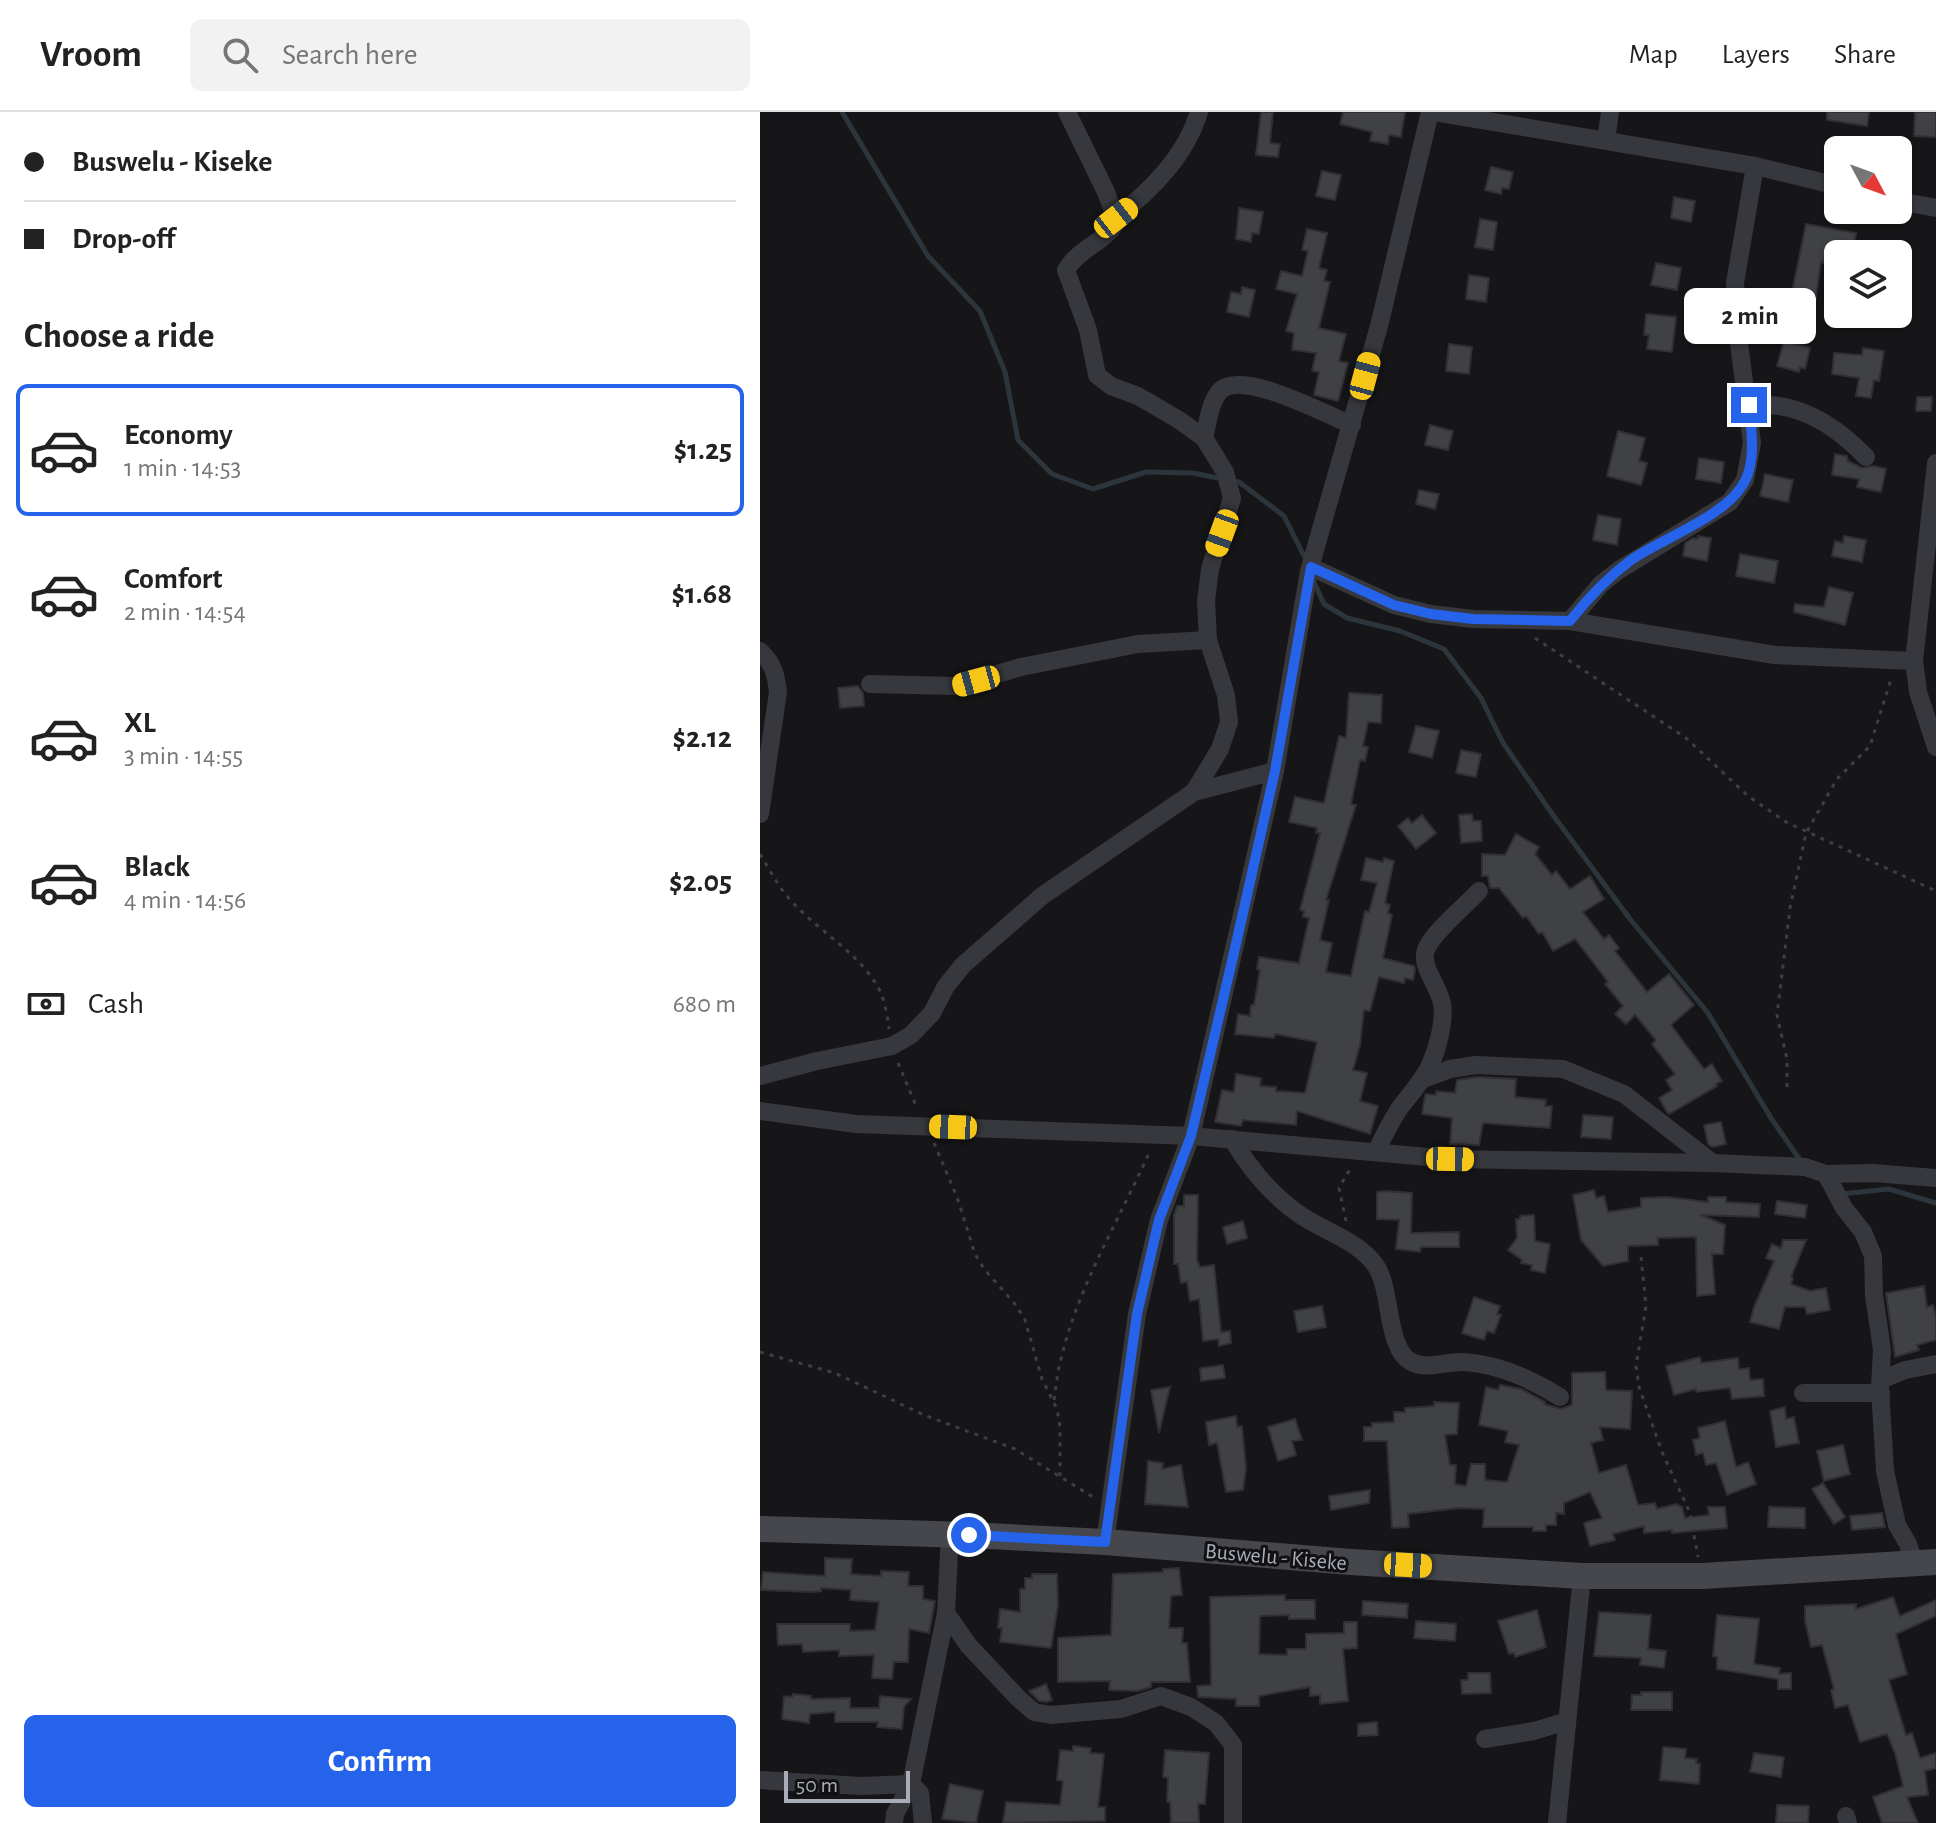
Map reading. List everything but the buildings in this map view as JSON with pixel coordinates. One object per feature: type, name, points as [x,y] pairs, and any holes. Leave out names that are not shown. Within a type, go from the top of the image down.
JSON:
[{"type":"main road","name":"Buswelu - Kiseke","points":[[760,1529],[1105,1542],[1351,1562],[1582,1576],[1702,1576],[1925,1562]]},
{"type":"street","points":[[1067,112],[1106,192],[1117,222],[1112,230],[1083,250],[1066,270],[1088,330],[1096,372],[1101,380],[1138,396],[1204,438],[1215,451],[1225,472],[1232,498],[1208,584],[1208,640],[1226,695],[1229,722],[1220,749],[1194,792]]},
{"type":"street","points":[[1116,218],[1147,193],[1162,176],[1194,131],[1199,112]]},
{"type":"street","points":[[1105,1542],[1137,1314],[1159,1220],[1191,1136],[1275,771],[1312,563],[1352,425],[1432,112],[1755,166],[1824,183]]},
{"type":"street","points":[[1606,140],[1610,112]]},
{"type":"street","points":[[1570,621],[1601,584],[1634,558],[1730,502],[1745,480],[1752,443],[1737,328],[1735,283],[1755,166]]},
{"type":"street","points":[[1912,204],[1936,208]]},
{"type":"street","points":[[1204,438],[1211,408],[1221,390],[1236,383],[1275,392],[1352,425]]},
{"type":"street","points":[[1749,405],[1769,404],[1791,408],[1818,419],[1842,432],[1866,457]]},
{"type":"street","points":[[1936,463],[1914,661],[1918,692],[1936,747]]},
{"type":"street","points":[[1312,563],[1394,605],[1431,614],[1473,619],[1570,621],[1743,651],[1914,661]]},
{"type":"street","points":[[870,684],[956,686],[1021,667],[1138,644],[1208,640]]},
{"type":"street","points":[[760,651],[775,672],[778,692],[760,814]]},
{"type":"street","points":[[760,1076],[892,1046],[920,1029],[963,965],[1042,896],[1194,792],[1275,771]]},
{"type":"street","points":[[1367,1152],[1387,1129],[1432,1063],[1443,1012],[1438,989],[1426,966],[1426,948],[1479,891]]},
{"type":"street","points":[[1423,1079],[1450,1069],[1476,1065],[1563,1069],[1624,1094],[1713,1163]]},
{"type":"street","points":[[760,1111],[856,1124],[1191,1136],[1450,1159],[1713,1163],[1805,1167],[1826,1174],[1873,1173],[1936,1178]]},
{"type":"street","points":[[1232,1139],[1246,1162],[1295,1211],[1351,1244],[1377,1268],[1397,1343],[1407,1360],[1423,1365],[1463,1362],[1499,1369],[1538,1383],[1560,1397]]},
{"type":"street","points":[[1826,1174],[1844,1208],[1869,1243],[1882,1350],[1885,1471],[1897,1525],[1908,1544],[1925,1562]]},
{"type":"street","points":[[1803,1393],[1881,1387],[1905,1370],[1936,1364]]},
{"type":"street","points":[[894,1823],[895,1814],[911,1784],[946,1613],[950,1534]]},
{"type":"street","points":[[1557,1823],[1582,1576]]},
{"type":"street","points":[[946,1613],[969,1646],[1034,1712],[1051,1715],[1121,1709],[1161,1696],[1191,1707],[1216,1723],[1233,1745],[1230,1818]]},
{"type":"street","points":[[1485,1739],[1534,1731],[1567,1721]]},
{"type":"street","points":[[760,1780],[861,1786],[911,1784],[920,1793],[923,1823]]},
{"type":"path","points":[[1532,636],[1686,738],[1748,796],[1806,833],[1936,891]]},
{"type":"path","points":[[1787,1087],[1787,1059],[1777,1015],[1790,908],[1806,833],[1837,779],[1870,746],[1893,674],[1893,660]]},
{"type":"path","points":[[760,854],[793,904],[839,942],[879,988],[892,1046],[924,1126],[948,1173],[975,1254],[984,1269],[1021,1311],[1042,1379],[1054,1400],[1060,1427],[1060,1476]]},
{"type":"path","points":[[1054,1400],[1060,1361],[1076,1313],[1108,1235],[1157,1135]]},
{"type":"path","points":[[1351,1244],[1339,1188],[1367,1152]]},
{"type":"path","points":[[1641,1257],[1646,1306],[1637,1353],[1639,1387],[1662,1452],[1690,1513],[1702,1576]]},
{"type":"path","points":[[760,1352],[835,1373],[924,1415],[1015,1449],[1110,1507]]},
{"type":"waterway","points":[[842,112],[928,256],[980,311],[1005,372],[1018,440],[1052,474],[1093,489],[1146,472],[1193,473],[1223,479]]},
{"type":"waterway","points":[[1232,481],[1239,482],[1284,516],[1307,562]]},
{"type":"waterway","points":[[1314,582],[1324,604],[1347,618],[1400,631],[1444,649],[1481,698],[1503,743],[1553,815],[1630,919],[1708,1013],[1800,1160]]},
{"type":"waterway","points":[[1841,1194],[1889,1189],[1936,1203]]},
{"type":"route","points":[[969,1535],[1105,1542],[1137,1314],[1159,1220],[1191,1136],[1233,957],[1275,771],[1311,567],[1394,605],[1431,614],[1473,619],[1570,621],[1601,584],[1634,558],[1730,502],[1745,480],[1751,458],[1749,405]]}]
